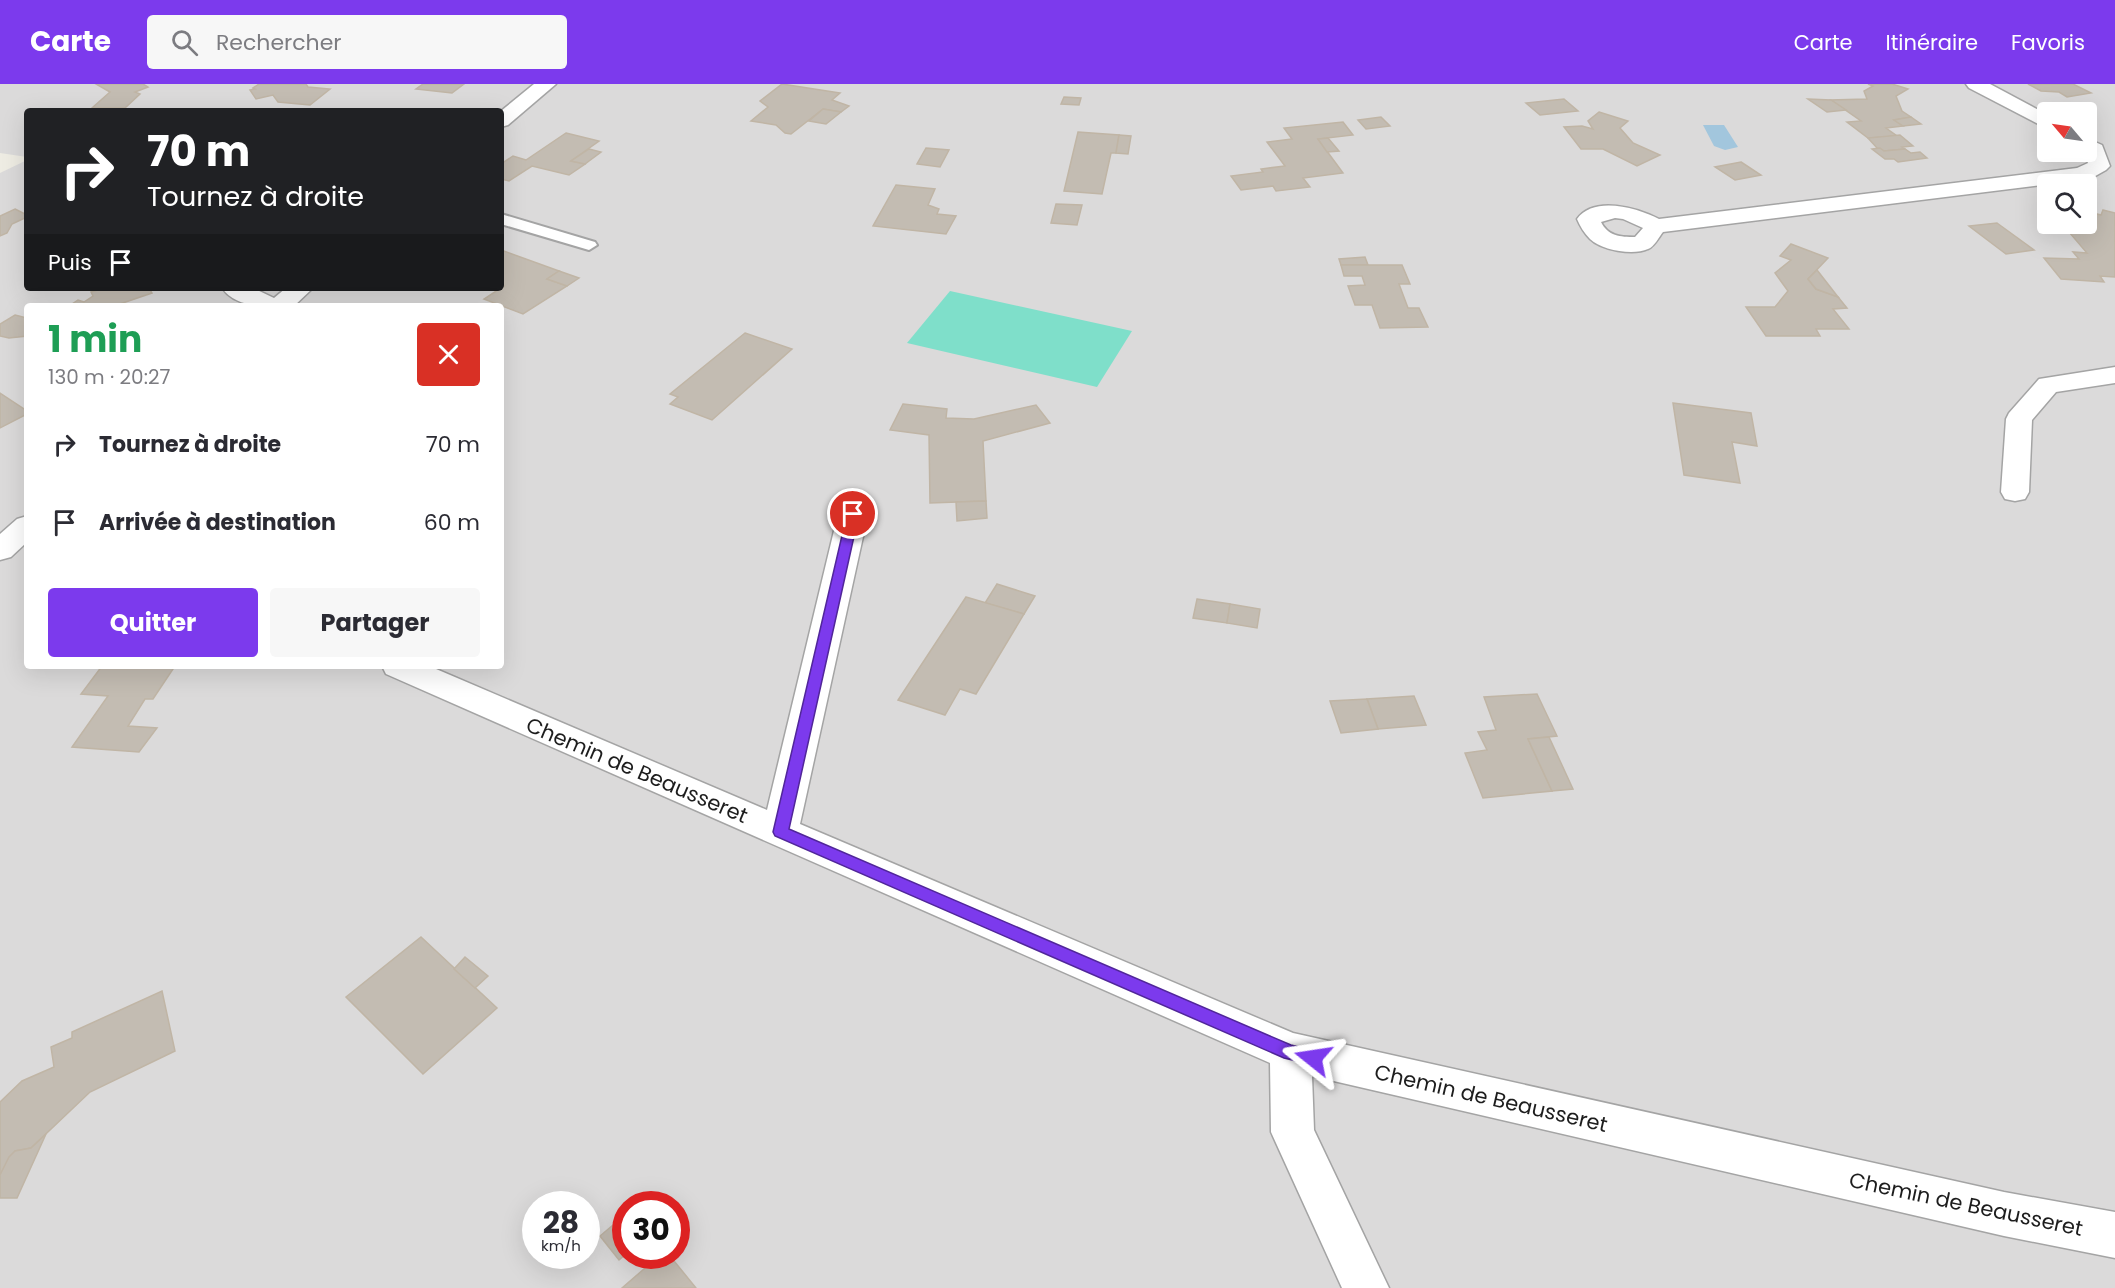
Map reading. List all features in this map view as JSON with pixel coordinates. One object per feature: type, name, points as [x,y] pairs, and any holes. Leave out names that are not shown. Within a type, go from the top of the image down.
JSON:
[{"type":"street","points":[[504,119],[546,84]]},
{"type":"street","points":[[1976,84],[2037,117]]},
{"type":"street","points":[[1656,226],[2082,174],[2099,166],[2097,162]]},
{"type":"street","points":[[240,291],[264,303]]},
{"type":"street","points":[[283,303],[297,291]]},
{"type":"street","points":[[2014,492],[2019,420],[2048,385],[2115,375]]},
{"type":"street","points":[[780,832],[853,514]]},
{"type":"street","points":[[0,550],[24,529]]},
{"type":"street","name":"Chemin de Beausseret","points":[[405,669],[1290,1052],[1992,1211],[2115,1235]]},
{"type":"street","points":[[1290,1052],[1293,1132],[1366,1288]]},
{"type":"lane","points":[[504,220],[589,245]]},
{"type":"shaded area","points":[[0,84],[2115,84],[2115,1288],[0,1288],[0,173],[24,161],[24,291],[504,291],[504,108],[24,108],[24,157],[0,153]]},
{"type":"shaded area","points":[[1703,125],[1724,125],[1738,147],[1725,150],[1714,146]]},
{"type":"shaded area","points":[[950,291],[1132,331],[1097,387],[907,343]]},
{"type":"building","points":[[96,84],[143,84],[148,87],[135,92],[140,94],[125,108],[92,108],[110,92]]},
{"type":"building","points":[[259,84],[306,84],[308,87],[330,89],[310,105],[278,102],[273,95],[256,99],[250,90],[255,89],[253,88]]},
{"type":"building","points":[[423,84],[464,84],[452,93],[416,89]]},
{"type":"building","points":[[782,84],[840,93],[832,100],[849,106],[841,112],[823,109],[791,134],[785,133],[776,125],[751,121],[768,107],[760,101]]},
{"type":"building","points":[[1868,84],[1892,84],[1908,89],[1896,96],[1902,111],[1911,117],[1894,120],[1903,126],[1886,128],[1897,136],[1868,138],[1847,122],[1861,121],[1831,100],[1867,99],[1864,91],[1873,86]]},
{"type":"building","points":[[2028,84],[2073,84],[2091,93],[2067,97],[2059,92],[2041,91]]},
{"type":"building","points":[[1064,97],[1081,98],[1079,105],[1061,104]]},
{"type":"building","points":[[1564,99],[1578,111],[1540,115],[1526,103]]},
{"type":"building","points":[[1808,99],[1831,100],[1846,110],[1827,112]]},
{"type":"building","points":[[823,109],[841,112],[826,124],[809,121]]},
{"type":"building","points":[[1599,112],[1628,121],[1620,128],[1633,143],[1660,155],[1637,166],[1603,149],[1581,149],[1564,127],[1582,126],[1593,129],[1588,121]]},
{"type":"building","points":[[1381,117],[1390,126],[1366,129],[1358,120]]},
{"type":"building","points":[[1911,117],[1921,124],[1903,126],[1894,120]]},
{"type":"building","points":[[1343,122],[1353,135],[1318,139],[1343,173],[1303,178],[1310,187],[1276,191],[1273,186],[1241,190],[1231,176],[1263,172],[1261,169],[1285,166],[1267,142],[1292,139],[1284,128]]},
{"type":"building","points":[[1078,132],[1119,135],[1116,153],[1111,153],[1102,194],[1064,191]]},
{"type":"building","points":[[566,133],[599,141],[571,161],[585,164],[569,175],[532,166],[509,181],[504,180],[504,162],[513,156],[526,160]]},
{"type":"building","points":[[1119,135],[1131,136],[1128,154],[1116,153]]},
{"type":"building","points":[[1900,135],[1913,146],[1884,151],[1877,148],[1868,138]]},
{"type":"building","points":[[1328,138],[1339,151],[1327,152],[1318,139]]},
{"type":"building","points":[[926,148],[949,150],[940,167],[917,164]]},
{"type":"building","points":[[1880,148],[1884,151],[1905,149],[1911,153],[1920,152],[1927,158],[1898,162],[1894,159],[1885,159],[1872,149]]},
{"type":"building","points":[[589,149],[601,152],[585,164],[571,161]]},
{"type":"building","points":[[1741,162],[1761,175],[1735,180],[1715,167]]},
{"type":"building","points":[[896,185],[935,189],[928,205],[939,209],[937,214],[956,216],[946,234],[873,226]]},
{"type":"building","points":[[1056,204],[1082,205],[1077,225],[1051,223]]},
{"type":"building","points":[[15,209],[24,214],[24,218],[12,224],[7,233],[0,236],[0,216]]},
{"type":"building","points":[[2103,210],[2115,213],[2115,277],[2100,276],[2104,282],[2061,279],[2044,258],[2079,259],[2073,252],[2087,253],[2071,234],[2097,234],[2097,214],[2101,215]]},
{"type":"building","points":[[1997,223],[2034,250],[2006,254],[1969,226]]},
{"type":"building","points":[[1791,244],[1828,258],[1808,279],[1816,289],[1838,297],[1847,308],[1833,309],[1849,329],[1816,329],[1820,336],[1766,336],[1746,307],[1775,307],[1788,291],[1775,273],[1791,260],[1780,256]]},
{"type":"building","points":[[504,251],[559,271],[547,279],[567,286],[523,314],[504,307],[504,303],[494,303],[484,299],[496,291],[504,291]]},
{"type":"building","points":[[1365,257],[1368,265],[1341,265],[1339,259]]},
{"type":"building","points":[[1341,265],[1402,265],[1410,284],[1399,284],[1408,308],[1419,308],[1428,327],[1380,328],[1372,305],[1355,305],[1348,286],[1365,285],[1362,276],[1344,276]]},
{"type":"building","points":[[1817,270],[1838,297],[1816,289],[1808,279]]},
{"type":"building","points":[[559,271],[579,278],[567,286],[547,279]]},
{"type":"building","points":[[151,291],[152,293],[123,303],[74,303],[78,300],[84,302],[93,296],[91,292]]},
{"type":"building","points":[[15,315],[24,317],[24,336],[9,338],[0,336],[0,324]]},
{"type":"building","points":[[745,333],[792,349],[712,420],[670,404],[678,397],[670,394]]},
{"type":"building","points":[[0,393],[24,409],[24,416],[0,428]]},
{"type":"building","points":[[1673,403],[1751,413],[1757,446],[1732,442],[1740,483],[1684,475]]},
{"type":"building","points":[[903,404],[947,409],[946,418],[974,419],[1036,405],[1050,423],[983,441],[986,501],[930,503],[929,435],[890,430]]},
{"type":"building","points":[[986,501],[987,518],[957,521],[956,502]]},
{"type":"building","points":[[997,584],[1035,596],[1024,614],[985,603]]},
{"type":"building","points":[[966,597],[1024,614],[976,694],[960,689],[945,715],[898,700]]},
{"type":"building","points":[[1197,599],[1230,604],[1227,623],[1193,618]]},
{"type":"building","points":[[1230,604],[1260,609],[1257,628],[1227,623]]},
{"type":"building","points":[[100,669],[173,669],[153,699],[145,699],[128,726],[157,728],[139,752],[72,747],[108,696],[81,694]]},
{"type":"building","points":[[1537,694],[1557,736],[1528,739],[1552,791],[1483,798],[1465,753],[1487,750],[1478,732],[1496,730],[1484,697]]},
{"type":"building","points":[[1414,696],[1426,725],[1378,729],[1367,699]]},
{"type":"building","points":[[1367,699],[1378,729],[1341,733],[1330,701]]},
{"type":"building","points":[[1549,737],[1573,789],[1552,791],[1528,739]]},
{"type":"building","points":[[421,937],[497,1008],[423,1074],[346,997]]},
{"type":"building","points":[[465,957],[488,976],[475,988],[454,969]]},
{"type":"building","points":[[162,991],[175,1051],[90,1092],[31,1148],[15,1151],[0,1175],[0,1102],[22,1081],[54,1067],[51,1047],[72,1038],[72,1032]]},
{"type":"building","points":[[46,1134],[17,1198],[0,1198],[0,1175],[9,1157],[15,1151],[31,1148]]},
{"type":"building","points":[[612,1226],[612,1251],[600,1236]]},
{"type":"building","points":[[644,1269],[681,1269],[696,1288],[622,1288]]},
{"type":"route","points":[[853,514],[780,832],[1290,1052],[1313,1058]]}]
